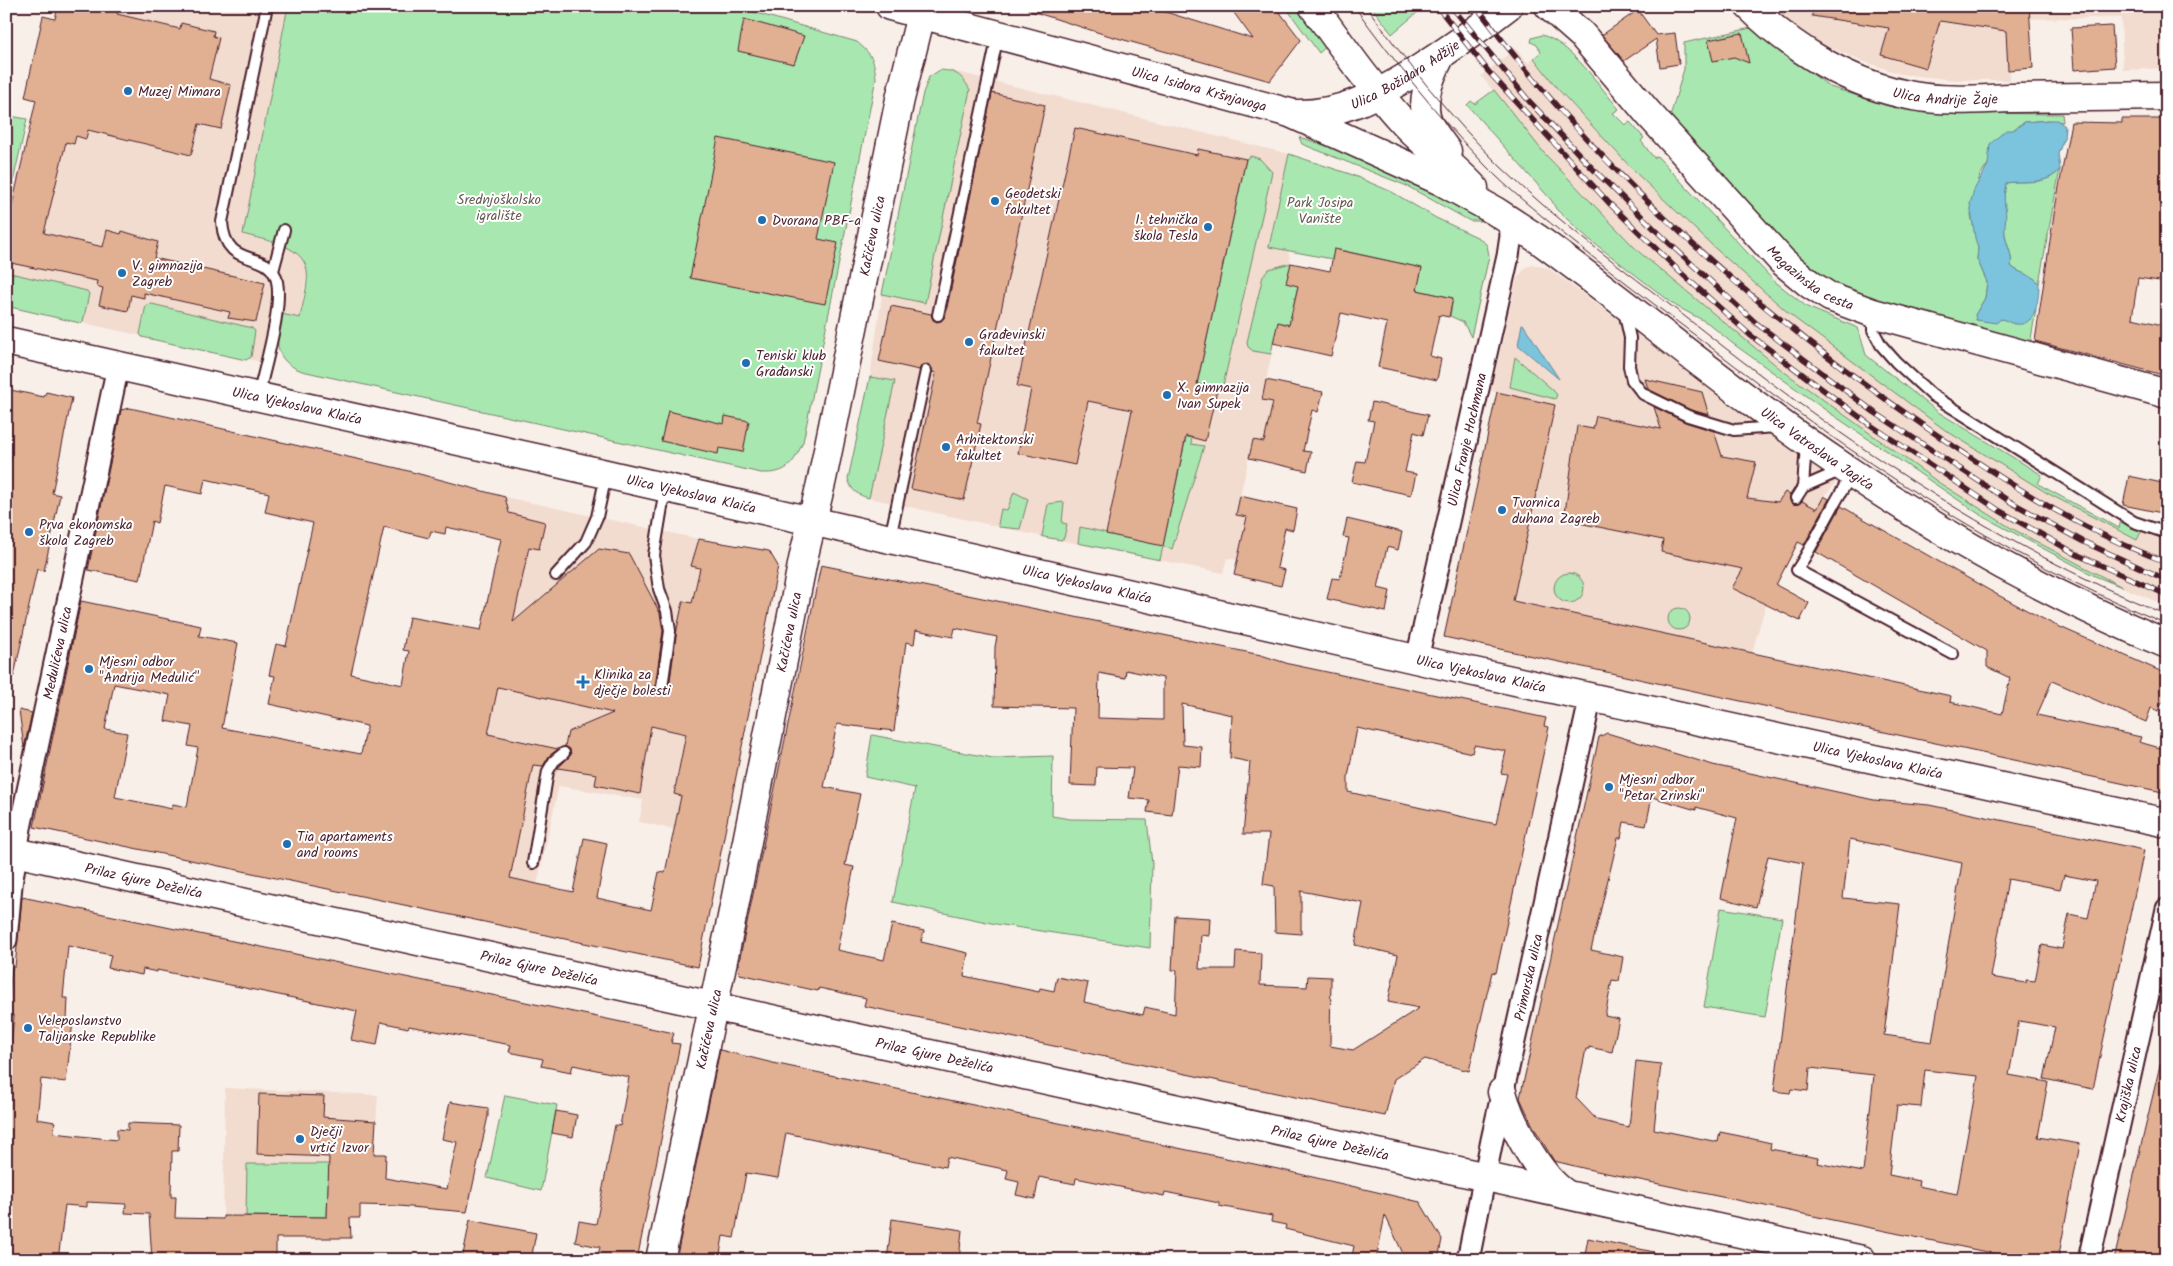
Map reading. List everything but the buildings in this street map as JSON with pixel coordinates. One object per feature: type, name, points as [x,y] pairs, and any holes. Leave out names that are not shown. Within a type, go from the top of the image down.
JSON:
[{"type":"street","name":"Ulica Isidora Kršnjavoga","points":[[890,6],[922,10],[998,35],[1290,113],[1441,181],[1503,216]]},
{"type":"street","points":[[1313,6],[1379,93],[1424,144],[1457,169],[1503,216]]},
{"type":"street","name":"Ulica Božidara Adžije","points":[[1290,113],[1309,114],[1357,104],[1440,56],[1508,6]]},
{"type":"street","name":"Magazinska cesta","points":[[1549,6],[1582,35],[1648,113],[1782,261],[1811,286],[1830,297],[1873,313],[2167,394]]},
{"type":"street","name":"Ulica Andrije Žaje","points":[[1749,6],[1786,39],[1846,74],[1888,90],[1915,97],[1965,100],[2167,96]]},
{"type":"street","name":"Kačićeva ulica","points":[[660,1260],[892,135],[922,10]]},
{"type":"street","points":[[1440,56],[1428,87],[1426,115],[1431,129],[1457,169]]},
{"type":"street","name":"Ulica Vatroslava Jagića","points":[[1503,216],[1560,254],[1623,304],[1848,471],[1929,522],[2025,578],[2113,622],[2167,644]]},
{"type":"street","name":"Ulica Franje Hochmana","points":[[1417,659],[1508,256],[1511,236],[1503,216]]},
{"type":"street","name":"Ulica Vjekoslava Klaića","points":[[6,342],[606,474],[1417,659],[2167,823]]},
{"type":"street","name":"Medulićeva ulica","points":[[6,940],[11,851],[118,366]]},
{"type":"street","name":"Primorska ulica","points":[[1468,1260],[1502,1092],[1591,696]]},
{"type":"street","name":"Prilaz Gjure Deželića","points":[[11,851],[1862,1260]]},
{"type":"street","name":"Krajiška ulica","points":[[2089,1260],[2167,909]]},
{"type":"street","points":[[1502,1092],[1509,1114],[1524,1142],[1550,1181],[1566,1194]]},
{"type":"lane","points":[[267,6],[222,222],[223,234],[229,246],[241,256],[264,265],[273,271]]},
{"type":"lane","points":[[938,315],[998,35]]},
{"type":"lane","points":[[258,398],[272,335],[278,292],[273,271],[284,230]]},
{"type":"lane","points":[[1623,304],[1630,338],[1632,380],[1643,394],[1688,416],[1734,430],[1797,433],[1803,487]]},
{"type":"lane","points":[[1873,313],[1873,330],[1881,345],[1896,362],[1932,395],[2127,518],[2167,533]]},
{"type":"lane","points":[[890,539],[926,371]]},
{"type":"lane","points":[[1796,498],[1803,487],[1848,471]]},
{"type":"lane","points":[[1848,471],[1810,549],[1797,570],[1952,654]]},
{"type":"lane","points":[[556,575],[586,542],[597,517],[606,474]]},
{"type":"lane","points":[[662,687],[670,631],[667,611],[659,589],[654,555],[665,488]]},
{"type":"lane","points":[[533,863],[548,771],[554,761],[564,753]]},
{"type":"shaded area","points":[[119,6],[288,6],[243,234],[293,249],[303,261],[307,272],[300,318],[281,314],[270,364],[6,306],[6,227],[66,142],[74,144],[76,136],[86,138],[88,130],[191,155],[199,124],[221,128],[231,85],[209,79],[218,38],[181,24],[180,29],[117,14]]},
{"type":"shaded area","points":[[1769,6],[2167,6],[2167,68],[2123,70],[2121,18],[2006,19],[2010,80],[1954,80],[1900,74],[1814,41],[1781,19]]},
{"type":"shaded area","points":[[1516,48],[1528,63],[1534,58],[1557,88],[1634,171],[1945,430],[2047,493],[2137,540],[2142,530],[2167,539],[2167,606],[2122,587],[2011,528],[1938,482],[1783,371],[1638,251],[1544,153],[1481,76]]},
{"type":"shaded area","points":[[940,70],[953,71],[1289,154],[1269,247],[1288,250],[1291,263],[1262,399],[1273,402],[1264,442],[1253,440],[1236,514],[1247,517],[1238,560],[1227,558],[1223,573],[1044,537],[869,498],[851,489],[848,479],[870,377],[882,294],[923,93],[929,77]]},
{"type":"shaded area","points":[[1533,265],[1548,268],[1769,433],[1838,480],[1824,497],[1766,604],[1752,653],[1513,601],[1555,405],[1491,391],[1517,278],[1526,267]]},
{"type":"shaded area","name":"Klinika za dječje bolesti","points":[[505,497],[699,539],[692,566],[700,568],[692,603],[711,607],[674,794],[681,796],[674,829],[639,822],[643,800],[559,786],[527,930],[459,728],[509,513]]},
{"type":"shaded area","name":"Dječji vrtić Izvor","points":[[225,1088],[378,1095],[374,1154],[327,1217],[223,1216]]},
{"type":"green space","name":"Srednjoškolsko igralište","points":[[288,6],[732,6],[857,42],[869,54],[876,78],[803,442],[792,462],[783,470],[761,473],[302,371],[285,361],[278,348],[281,314],[300,318],[307,282],[307,271],[304,262],[291,249],[243,234]]},
{"type":"green space","points":[[1285,6],[1301,6],[1328,45],[1319,53]]},
{"type":"green space","points":[[1371,6],[1425,6],[1392,34]]},
{"type":"green space","points":[[1751,28],[1830,87],[1887,105],[1954,113],[2062,114],[2063,122],[2049,120],[2025,122],[2013,130],[1980,175],[1971,215],[1978,248],[1977,259],[1987,282],[1985,298],[1975,315],[2008,320],[2014,324],[2031,319],[2036,309],[2030,345],[1833,288],[1801,267],[1667,127],[1684,69],[1684,43]]},
{"type":"green space","points":[[1542,35],[1564,47],[1574,56],[1619,109],[1613,113],[1625,125],[1630,122],[1644,138],[1641,141],[1654,158],[1657,156],[1773,280],[1807,307],[1858,328],[1866,355],[1938,412],[2042,475],[2038,484],[2119,528],[2121,520],[2142,530],[2137,540],[2047,493],[1945,430],[1793,317],[1717,250],[1634,171],[1557,88],[1534,58],[1541,52],[1537,45],[1531,42],[1532,38]]},
{"type":"green space","points":[[940,70],[950,71],[958,75],[970,90],[925,303],[882,294],[923,93],[929,77]]},
{"type":"green space","points":[[1494,90],[1544,153],[1638,251],[1783,371],[1938,482],[2011,528],[2122,587],[2095,576],[1982,516],[1827,411],[1732,343],[1708,323],[1676,306],[1590,240],[1556,209],[1552,201],[1467,105],[1471,101],[1475,104]]},
{"type":"green space","points":[[10,116],[27,119],[6,213],[6,131]]},
{"type":"green space","points":[[1299,137],[1380,163],[1483,218],[1480,221],[1470,221],[1407,186],[1302,144]]},
{"type":"green space","name":"Park Josipa Vanište","points":[[1289,154],[1350,174],[1392,192],[1436,218],[1479,238],[1487,245],[1489,256],[1471,337],[1463,322],[1450,316],[1453,298],[1417,290],[1421,268],[1335,249],[1332,259],[1269,247]]},
{"type":"green space","points":[[1251,156],[1260,159],[1272,172],[1222,390],[1197,384],[1246,159]]},
{"type":"green space","points":[[2060,169],[2039,283],[2011,266],[2004,223],[2006,183],[2042,180],[2049,178]]},
{"type":"green space","points":[[1291,263],[1298,286],[1289,325],[1273,343],[1271,354],[1253,351],[1248,347],[1247,342],[1263,276],[1269,269]]},
{"type":"green space","points":[[6,272],[87,291],[89,294],[83,322],[80,323],[6,306]]},
{"type":"green space","points":[[152,304],[252,328],[255,331],[251,357],[246,360],[142,337],[140,334],[146,305]]},
{"type":"green space","points":[[1515,357],[1553,390],[1557,395],[1555,399],[1510,387]]},
{"type":"green space","points":[[870,377],[895,381],[869,498],[856,492],[851,487],[848,479]]},
{"type":"green space","points":[[1186,437],[1192,438],[1191,444],[1204,446],[1172,549],[1163,546],[1160,560],[1078,543],[1080,527],[1163,545]]},
{"type":"green space","points":[[1014,492],[1028,499],[1020,529],[999,527],[1001,509],[1007,510]]},
{"type":"green space","points":[[1064,502],[1062,523],[1067,524],[1064,538],[1061,540],[1042,536],[1048,504]]},
{"type":"green space","points":[[1569,573],[1580,577],[1584,588],[1580,599],[1569,603],[1558,599],[1554,588],[1558,577]]},
{"type":"green space","points":[[1675,608],[1683,608],[1690,615],[1690,623],[1683,630],[1675,630],[1668,623],[1668,615]]},
{"type":"green space","points":[[872,735],[993,758],[1053,756],[1052,816],[1070,819],[1147,820],[1152,864],[1150,948],[996,924],[893,902],[915,788],[865,777]]},
{"type":"green space","points":[[1721,908],[1782,918],[1765,1017],[1704,1007]]},
{"type":"green space","points":[[505,1095],[557,1105],[541,1191],[487,1178]]},
{"type":"green space","points":[[247,1164],[329,1164],[327,1217],[246,1216]]},
{"type":"water","points":[[2057,120],[2065,126],[2064,138],[2058,154],[2060,169],[2049,178],[2042,180],[2006,183],[2004,201],[2006,214],[2005,235],[2011,255],[2011,266],[2039,283],[2037,303],[2033,316],[2023,324],[2014,324],[2001,319],[1996,323],[1976,320],[1975,315],[1985,298],[1987,282],[1977,259],[1978,248],[1970,204],[1974,190],[1988,165],[1990,144],[2006,130],[2013,130],[2025,122]]},
{"type":"water","points":[[1523,324],[1559,379],[1518,345]]},
{"type":"tram line","points":[[1354,6],[1417,89],[1486,166],[1532,208],[1633,288],[1816,425],[1871,464],[1928,500],[1985,535],[2044,567],[2105,597],[2167,624]]},
{"type":"tram line","points":[[1366,6],[1430,90],[1522,187],[1567,225],[1739,359],[1855,443],[1975,520],[2101,586],[2167,615]]},
{"type":"railway","points":[[1437,6],[1488,71],[1609,203],[1680,272],[1750,335],[1869,424],[2000,511],[2078,555],[2167,595]]},
{"type":"railway","points":[[1451,6],[1529,101],[1592,168],[1670,244],[1756,323],[1874,412],[2009,501],[2082,541],[2167,580]]},
{"type":"railway","points":[[1476,6],[1574,126],[1627,181],[1682,235],[1799,334],[1924,426],[2011,484],[2102,535],[2167,562]]},
{"type":"place","name":"Muzej Mimara","points":[[128,91]]},
{"type":"place","name":"Geodetski fakultet","points":[[995,201]]},
{"type":"place","name":"Dvorana PBF-a","points":[[762,220]]},
{"type":"place","name":"I. tehnička škola Tesla","points":[[1208,227]]},
{"type":"place","name":"V. gimnazija Zagreb","points":[[122,273]]},
{"type":"place","name":"Građevinski fakultet","points":[[969,342]]},
{"type":"place","name":"Teniski klub Građanski","points":[[746,363]]},
{"type":"place","name":"X. gimnazija Ivan Supek","points":[[1167,395]]},
{"type":"place","name":"Arhitektonski fakultet","points":[[946,447]]},
{"type":"place","name":"Tvornica duhana Zagreb","points":[[1502,510]]},
{"type":"place","name":"Prva ekonomska škola Zagreb","points":[[29,532]]},
{"type":"place","name":"Mjesni odbor \"Andrija Medulić\"","points":[[89,669]]},
{"type":"place","name":"Klinika za dječje bolesti","points":[[583,682]]},
{"type":"place","name":"Mjesni odbor \"Petar Zrinski\"","points":[[1609,787]]},
{"type":"place","name":"Tia apartaments and rooms","points":[[287,844]]},
{"type":"place","name":"Veleposlanstvo Talijanske Republike","points":[[28,1028]]},
{"type":"place","name":"Dječji vrtić Izvor","points":[[300,1139]]}]
